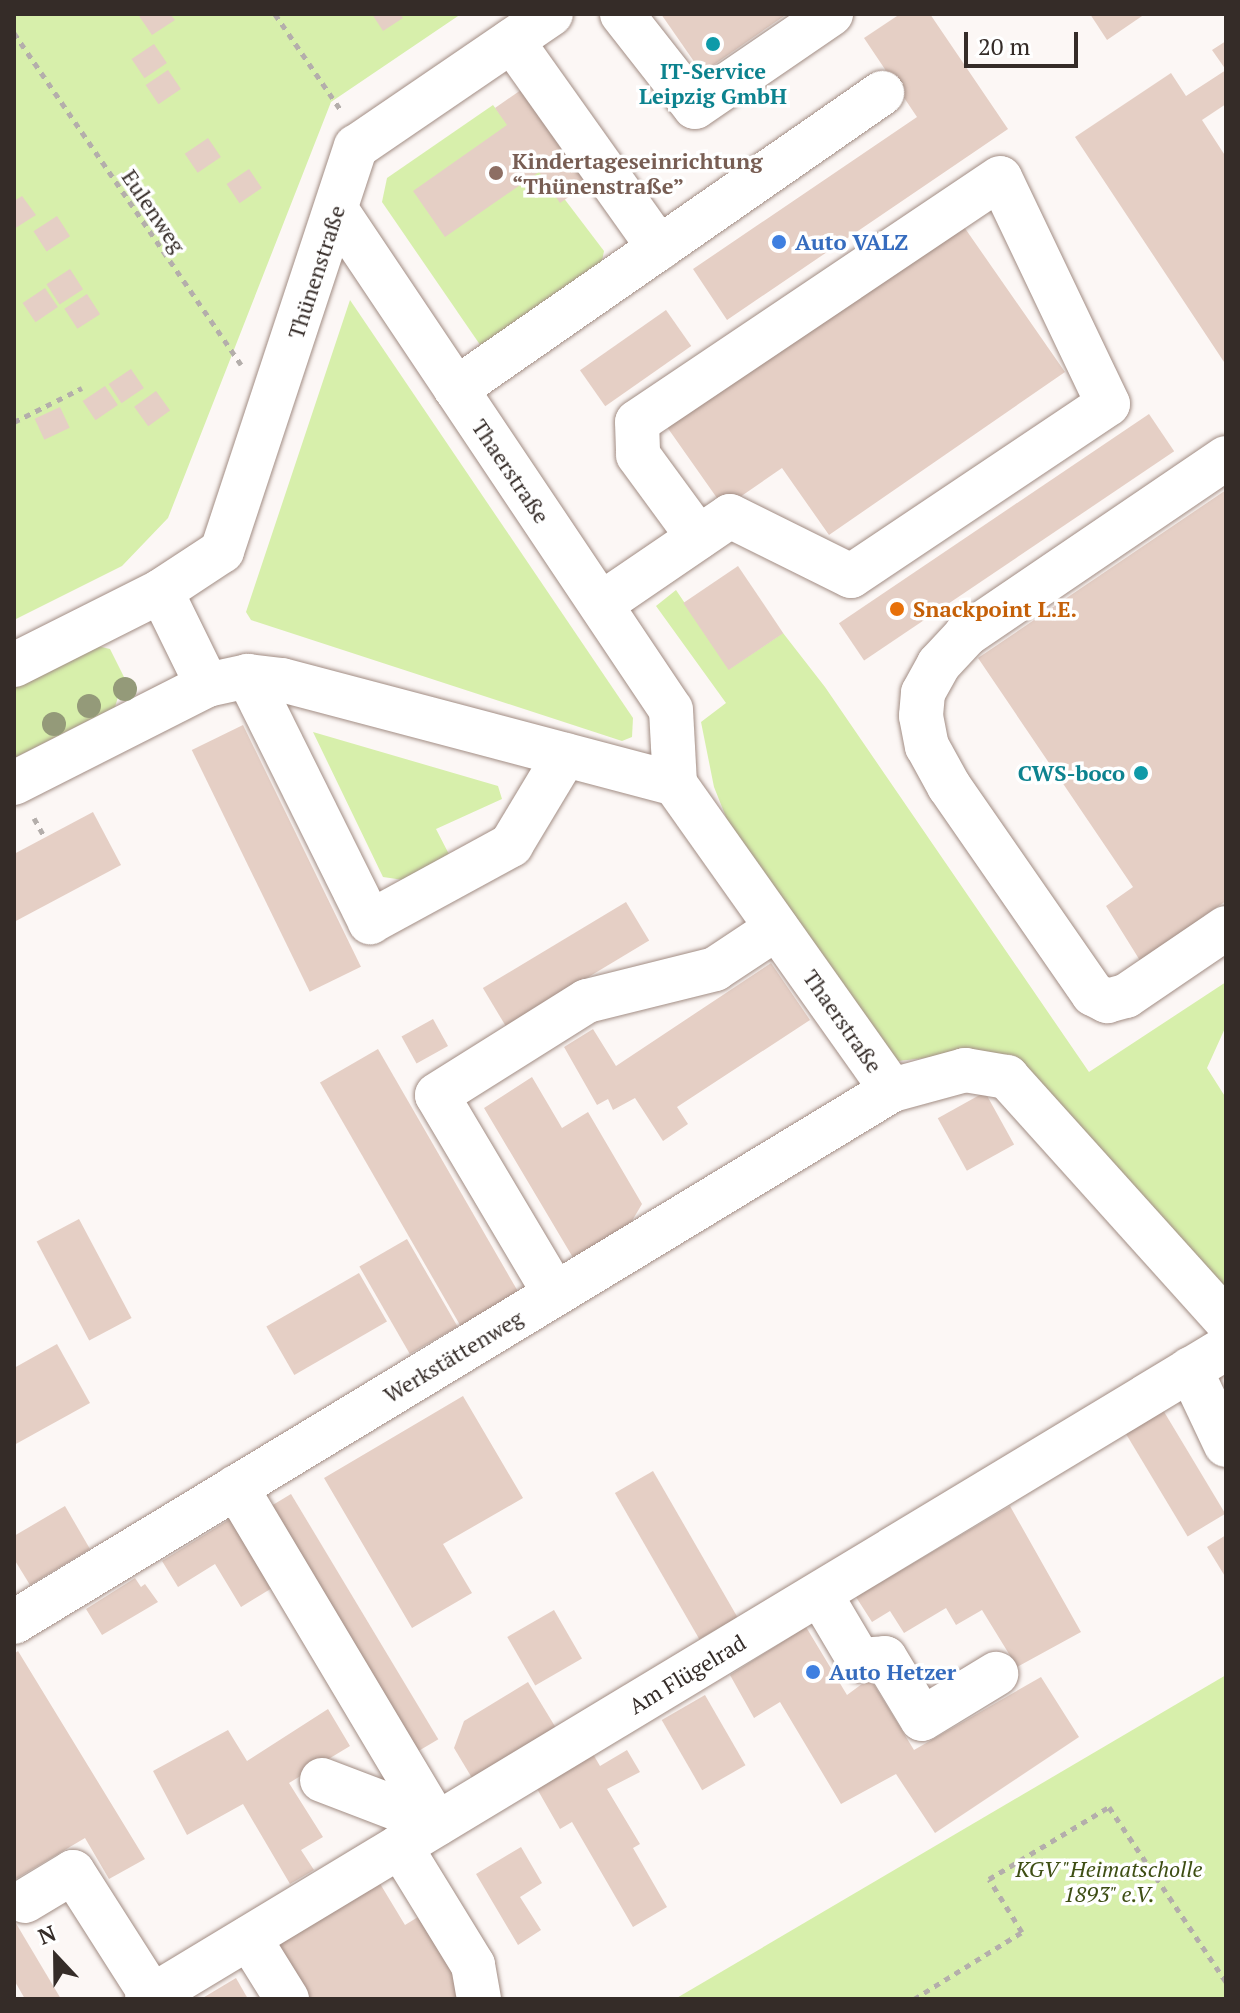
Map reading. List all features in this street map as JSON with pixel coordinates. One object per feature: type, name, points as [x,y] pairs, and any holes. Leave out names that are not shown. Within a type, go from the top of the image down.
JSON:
[{"type":"street","points":[[363,143],[551,14]]},
{"type":"street","points":[[622,14],[695,107],[831,14]]},
{"type":"street","points":[[512,41],[659,248]]},
{"type":"street","points":[[456,389],[882,93]]},
{"type":"street","name":"Thünenstraße","points":[[161,591],[222,551],[356,147],[363,143]]},
{"type":"street","points":[[601,604],[730,516],[851,576],[1108,404],[1000,178],[637,422],[638,455],[698,537]]},
{"type":"street","name":"Thaerstraße","points":[[337,211],[671,710],[675,784],[892,1090],[965,1070],[1007,1077],[1226,1320]]},
{"type":"street","points":[[1226,458],[966,635],[939,664],[923,693],[921,716],[927,746],[949,786],[1093,994],[1107,1001],[1126,996],[1226,928]]},
{"type":"street","points":[[14,665],[161,591],[228,681],[370,922],[511,845],[565,755]]},
{"type":"street","points":[[14,783],[228,681],[282,680],[675,784]]},
{"type":"street","points":[[555,1294],[437,1095],[587,1001],[715,969],[777,928]]},
{"type":"street","name":"Werkstättenweg","points":[[14,1622],[892,1090]]},
{"type":"street","points":[[1208,1359],[1226,1445]]},
{"type":"street","name":"Am Flügelrad","points":[[150,1997],[1208,1359]]},
{"type":"street","points":[[236,1487],[437,1824]]},
{"type":"street","points":[[820,1594],[859,1660],[885,1658],[922,1719],[996,1674]]},
{"type":"street","points":[[322,1780],[437,1824]]},
{"type":"street","points":[[400,1846],[473,1965],[479,1999]]},
{"type":"street","points":[[25,1901],[73,1872],[150,1997]]},
{"type":"street","points":[[249,1938],[287,1999]]},
{"type":"path","points":[[275,14],[363,143]]},
{"type":"path","name":"Eulenweg","points":[[14,33],[226,346],[271,404]]},
{"type":"path","points":[[14,422],[82,388]]},
{"type":"path","points":[[914,1999],[1022,1932],[989,1879],[1109,1807],[1226,1982]]},
{"type":"green space","points":[[14,14],[461,14],[331,102],[168,518],[122,566],[14,620]]},
{"type":"green space","points":[[493,105],[604,251],[600,271],[485,352],[382,202],[387,178]]},
{"type":"green space","points":[[350,300],[633,718],[632,737],[622,741],[251,620],[246,612]]},
{"type":"green space","points":[[676,590],[729,669],[783,633],[825,687],[1089,1072],[1226,982],[1226,1026],[1207,1068],[1226,1098],[1226,1292],[980,1052],[898,1061],[732,832],[714,787],[701,722],[726,703],[656,606]]},
{"type":"green space","points":[[85,643],[110,649],[124,677],[115,707],[14,758],[14,678]]},
{"type":"green space","points":[[313,732],[498,786],[502,799],[436,829],[454,864],[417,882],[383,877]]},
{"type":"green space","name":"KGV \"Heimatscholle 1893\" e.V.","points":[[1226,1675],[1226,1999],[675,1999]]},
{"type":"building","points":[[170,14],[175,20],[152,35],[139,16]]},
{"type":"building","points":[[372,14],[400,14],[403,18],[383,31]]},
{"type":"building","name":"IT-Service Leipzig GmbH","points":[[661,14],[787,14],[702,73]]},
{"type":"building","points":[[900,14],[930,14],[1008,129],[727,320],[693,269],[917,117],[864,38]]},
{"type":"building","points":[[1090,14],[1145,14],[1107,40]]},
{"type":"building","points":[[1226,41],[1226,70],[1212,50]]},
{"type":"building","points":[[154,44],[167,63],[144,78],[132,59]]},
{"type":"building","points":[[168,70],[181,89],[158,104],[146,85]]},
{"type":"building","points":[[1226,70],[1226,104],[1202,120],[1226,157],[1226,365],[1075,137],[1171,73],[1186,96]]},
{"type":"building","points":[[531,83],[597,177],[560,203],[539,172],[445,237],[413,191],[507,125],[495,108]]},
{"type":"building","points":[[208,138],[221,157],[198,173],[185,154]]},
{"type":"building","points":[[249,169],[262,188],[239,203],[227,184]]},
{"type":"building","points":[[22,196],[36,215],[14,229],[14,201]]},
{"type":"building","points":[[57,216],[70,236],[47,251],[34,231]]},
{"type":"building","points":[[962,224],[1065,372],[829,535],[782,468],[724,508],[667,427]]},
{"type":"building","points":[[70,269],[83,289],[60,304],[47,284]]},
{"type":"building","points":[[45,288],[58,307],[35,322],[23,303]]},
{"type":"building","points":[[87,294],[100,314],[77,329],[64,309]]},
{"type":"building","points":[[666,310],[691,346],[605,406],[580,370]]},
{"type":"building","points":[[131,369],[144,388],[121,403],[109,384]]},
{"type":"building","points":[[105,386],[118,405],[95,420],[83,401]]},
{"type":"building","points":[[156,391],[170,410],[148,426],[134,407]]},
{"type":"building","points":[[60,407],[70,428],[44,440],[35,419]]},
{"type":"building","points":[[1149,414],[1174,451],[864,660],[839,623]]},
{"type":"building","name":"CWS-boco","points":[[1226,490],[1226,901],[1204,916],[1210,923],[1144,967],[1106,906],[1133,887],[978,658]]},
{"type":"building","points":[[738,566],[783,633],[729,670],[683,603]]},
{"type":"building","points":[[243,725],[361,967],[310,992],[192,750]]},
{"type":"building","points":[[93,812],[121,865],[14,922],[14,854]]},
{"type":"building","points":[[626,902],[649,941],[506,1027],[483,988]]},
{"type":"building","points":[[771,963],[810,1020],[677,1107],[688,1124],[663,1141],[635,1098],[613,1110],[608,1099],[597,1105],[564,1047],[593,1029],[616,1066]]},
{"type":"building","points":[[433,1019],[448,1046],[417,1064],[402,1036]]},
{"type":"building","points":[[378,1049],[519,1293],[461,1327],[320,1082]]},
{"type":"building","points":[[532,1077],[562,1128],[588,1112],[642,1204],[626,1231],[575,1261],[484,1108]]},
{"type":"building","points":[[985,1092],[1014,1144],[967,1171],[938,1118]]},
{"type":"building","points":[[79,1219],[132,1318],[89,1340],[37,1242]]},
{"type":"building","points":[[407,1239],[458,1326],[410,1354],[359,1266]]},
{"type":"building","points":[[359,1273],[387,1321],[294,1375],[266,1326]]},
{"type":"building","points":[[57,1344],[90,1403],[14,1445],[14,1368]]},
{"type":"building","points":[[463,1396],[523,1498],[443,1544],[472,1593],[412,1628],[324,1478]]},
{"type":"building","points":[[1163,1410],[1225,1514],[1188,1536],[1125,1433]]},
{"type":"building","points":[[653,1471],[738,1617],[699,1639],[615,1493]]},
{"type":"building","points":[[291,1494],[438,1739],[412,1755],[264,1510]]},
{"type":"building","points":[[65,1506],[90,1549],[30,1585],[14,1559],[14,1536]]},
{"type":"building","points":[[1010,1506],[1081,1632],[1017,1667],[982,1610],[956,1625],[946,1608],[904,1633],[890,1611],[872,1622],[856,1597]]},
{"type":"building","points":[[235,1516],[277,1585],[241,1607],[215,1564],[178,1587],[162,1561]]},
{"type":"building","points":[[1226,1535],[1226,1578],[1207,1547]]},
{"type":"building","points":[[135,1578],[141,1587],[145,1584],[158,1602],[102,1635],[86,1609]]},
{"type":"building","points":[[554,1610],[582,1658],[535,1685],[507,1637]]},
{"type":"building","points":[[806,1627],[847,1695],[870,1678],[914,1750],[1041,1677],[1079,1737],[935,1833],[896,1774],[841,1804],[780,1702],[754,1718],[730,1675]]},
{"type":"building","points":[[18,1651],[145,1859],[109,1879],[85,1838],[14,1880],[14,1654]]},
{"type":"building","points":[[528,1682],[556,1728],[472,1778],[454,1748],[464,1721]]},
{"type":"building","points":[[705,1695],[746,1765],[702,1790],[662,1720]]},
{"type":"building","points":[[328,1709],[350,1746],[289,1783],[323,1837],[301,1850],[314,1870],[290,1884],[243,1804],[187,1835],[153,1771],[228,1730],[247,1761]]},
{"type":"building","points":[[627,1750],[640,1772],[607,1789],[640,1844],[633,1848],[667,1907],[633,1927],[572,1822],[560,1829],[536,1787],[593,1754],[600,1766]]},
{"type":"building","points":[[521,1847],[542,1883],[520,1897],[541,1930],[518,1945],[476,1874]]},
{"type":"building","points":[[379,1882],[405,1925],[418,1917],[466,1995],[460,1999],[299,1999],[269,1950]]},
{"type":"building","points":[[14,1920],[61,1999],[25,1999],[14,1980]]},
{"type":"building","points":[[236,1978],[248,1999],[201,1999]]},
{"type":"place","name":"IT-Service Leipzig GmbH","points":[[713,44]]},
{"type":"place","name":"Kindertageseinrichtung “Thünenstraße”","points":[[496,173]]},
{"type":"place","name":"Auto VALZ","points":[[779,242]]},
{"type":"place","name":"Snackpoint L.E.","points":[[897,609]]},
{"type":"place","name":"CWS-boco","points":[[1141,773]]},
{"type":"place","name":"Auto Hetzer","points":[[813,1672]]}]
